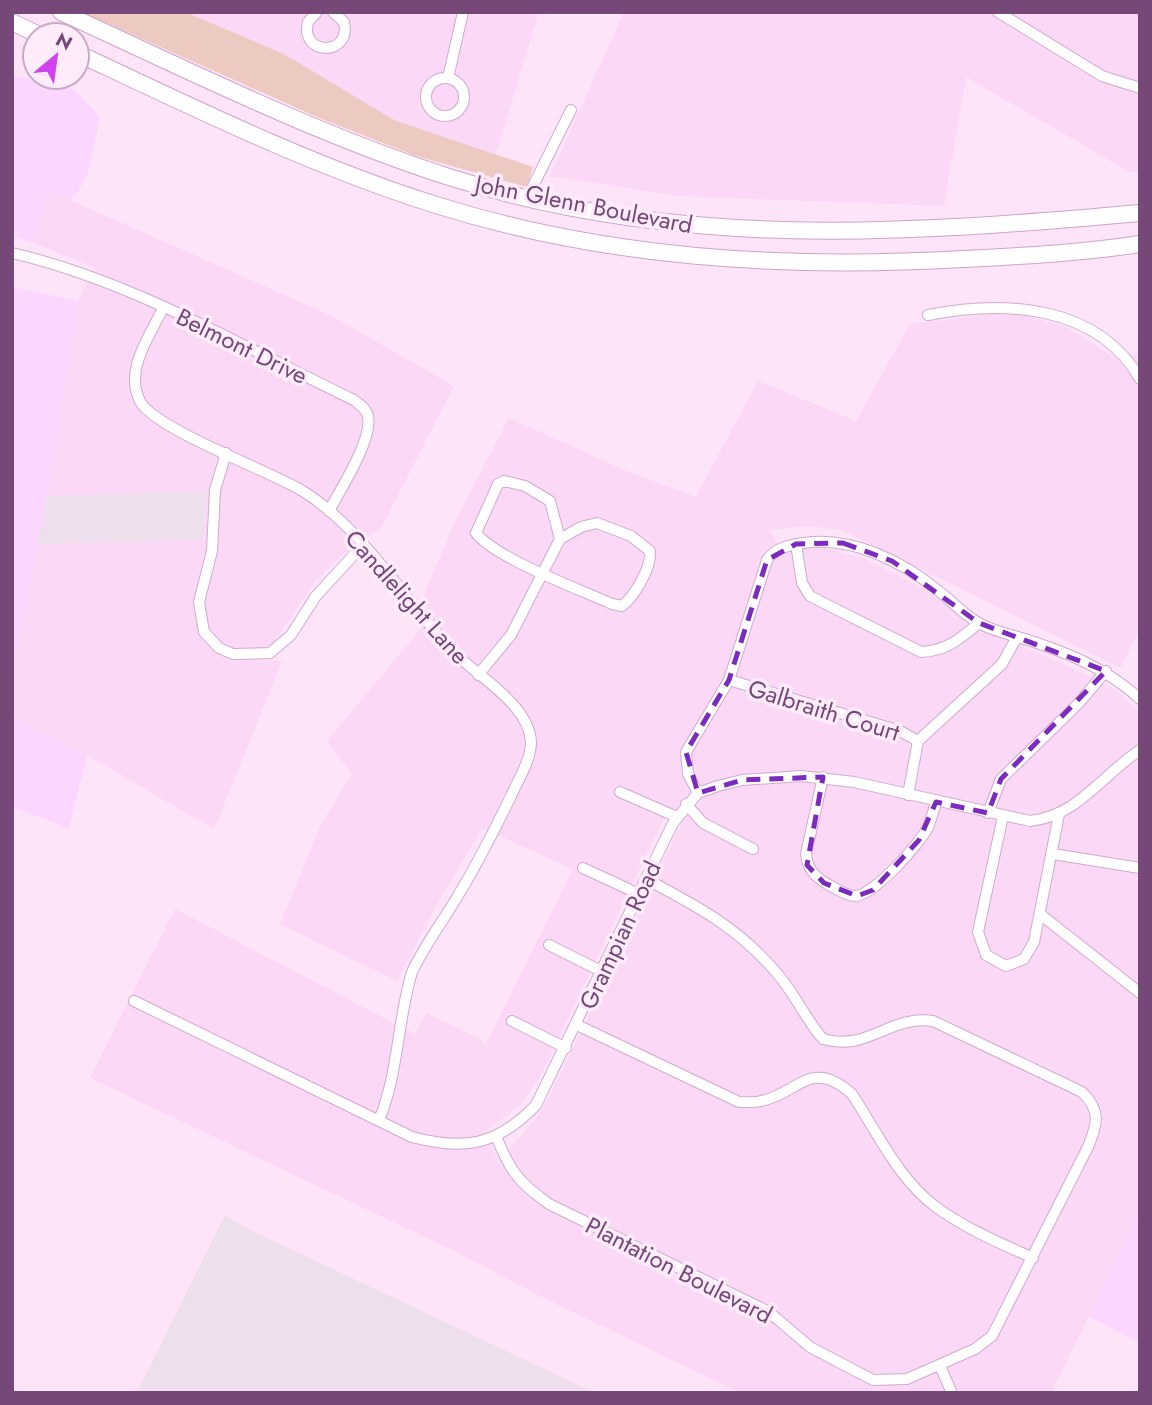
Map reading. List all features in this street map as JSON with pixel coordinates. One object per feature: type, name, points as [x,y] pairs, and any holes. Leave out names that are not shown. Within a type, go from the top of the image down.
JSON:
[{"type":"main road","name":"John Glenn Boulevard","points":[[61,12],[364,147],[451,178],[527,198],[638,219],[787,232],[882,232],[1140,213]]},
{"type":"main road","name":"John Glenn Boulevard","points":[[91,59],[281,147],[376,185],[435,205],[545,233],[645,251],[789,264],[1002,257],[1140,244]]},
{"type":"street","points":[[317,12],[308,22],[307,34],[313,45],[325,49],[337,45],[345,35],[344,22],[333,12]]},
{"type":"street","points":[[448,78],[463,12]]},
{"type":"street","points":[[998,12],[1102,76],[1140,88]]},
{"type":"street","points":[[527,198],[571,110]]},
{"type":"street","name":"Belmont Drive","points":[[12,253],[69,269],[163,308],[354,400],[366,410],[369,419],[367,434],[329,510]]},
{"type":"street","points":[[928,315],[975,306],[1013,306],[1066,319],[1118,350],[1140,379]]},
{"type":"street","name":"Candlelight Lane","points":[[163,308],[136,365],[135,392],[149,413],[301,491],[329,510],[363,545],[429,627],[520,714],[526,724],[531,744],[526,764],[496,827],[412,972],[404,998],[395,1077],[379,1120]]},
{"type":"street","points":[[226,453],[215,490],[212,551],[199,602],[204,632],[219,648],[233,654],[250,656],[270,653],[291,635],[316,596],[363,545]]},
{"type":"street","points":[[478,675],[511,635],[544,572],[560,538],[588,524],[612,527],[650,551],[650,562],[628,601],[622,606],[544,572],[495,548],[476,533],[498,484],[504,481],[525,486],[550,501],[560,538]]},
{"type":"street","points":[[698,793],[688,774],[686,752],[729,680],[767,560],[772,553],[796,544],[820,540],[843,543],[892,561],[920,576],[979,623],[1084,660],[1106,671],[1140,699]]},
{"type":"street","points":[[796,544],[802,583],[810,596],[921,652],[936,652],[951,646],[979,623]]},
{"type":"street","points":[[908,795],[918,741],[1002,664],[1017,637]]},
{"type":"street","points":[[988,813],[1001,779],[1078,704],[1106,671]]},
{"type":"street","name":"Galbraith Court","points":[[729,680],[900,732],[918,741]]},
{"type":"street","name":"Grampian Road","points":[[134,1002],[412,1137],[446,1146],[469,1145],[496,1136],[523,1118],[536,1105],[677,817],[698,793],[742,780],[823,777],[1030,821],[1059,814],[1072,807],[1138,755]]},
{"type":"street","points":[[823,777],[806,854],[807,865],[824,883],[849,896],[873,890],[919,840],[927,828],[936,802]]},
{"type":"street","points":[[620,792],[677,817]]},
{"type":"street","points":[[686,804],[703,823],[752,849]]},
{"type":"street","points":[[1003,816],[978,939],[986,955],[1006,966],[1024,959],[1030,952],[1053,854],[1059,814]]},
{"type":"street","points":[[1053,854],[1140,868]]},
{"type":"street","points":[[583,868],[639,894]]},
{"type":"street","name":"Plantation Boulevard","points":[[496,1136],[512,1173],[521,1184],[549,1204],[769,1312],[803,1342],[873,1380],[894,1382],[940,1366],[975,1349],[992,1336],[1087,1147],[1098,1119],[1093,1102],[1082,1092],[933,1021],[912,1020],[891,1025],[864,1041],[836,1043],[823,1039],[780,977],[746,940],[713,914],[646,879]]},
{"type":"street","points":[[1040,914],[1140,993]]},
{"type":"street","points":[[549,946],[603,972]]},
{"type":"street","points":[[512,1021],[566,1048]]},
{"type":"street","points":[[577,1025],[739,1102],[768,1099],[803,1079],[830,1081],[852,1094],[908,1179],[935,1206],[977,1232],[1033,1258]]},
{"type":"street","points":[[940,1366],[952,1393]]},
{"type":"highlighted area","points":[[843,543],[892,561],[979,623],[1106,671],[1001,779],[988,813],[936,802],[919,840],[873,890],[857,896],[824,883],[807,865],[823,777],[742,780],[698,793],[686,752],[729,680],[767,560],[796,544]]},
{"type":"shaded area","points":[[82,12],[185,12],[284,54],[394,120],[533,167],[527,187],[416,156],[317,117]]},
{"type":"shaded area","points":[[185,12],[539,12],[496,154],[394,120],[284,54]]},
{"type":"shaded area","points":[[624,12],[1140,12],[1140,173],[1128,171],[966,77],[944,206],[677,196],[550,176]]},
{"type":"shaded area","points":[[12,75],[21,77],[21,91],[76,91],[100,117],[88,173],[77,193],[69,200],[47,190],[32,242],[12,237]]},
{"type":"shaded area","points":[[47,190],[330,315],[454,386],[381,528],[351,547],[316,580],[262,660],[282,661],[214,829],[87,755],[12,717],[12,677],[38,544],[203,540],[207,492],[47,496],[78,301],[95,268],[32,242]]},
{"type":"shaded area","points":[[12,287],[78,301],[47,496],[12,677]]},
{"type":"shaded area","points":[[1011,312],[1067,327],[1118,360],[1140,353],[1140,629],[1120,668],[842,530],[806,526],[770,530],[783,553],[816,546],[866,559],[927,591],[983,631],[1064,664],[1113,688],[1140,712],[1140,1211],[1052,1391],[1054,1393],[741,1393],[552,1302],[452,1250],[90,1078],[175,909],[415,1034],[427,1013],[480,1039],[485,1046],[573,869],[482,828],[435,908],[397,981],[280,924],[320,826],[352,774],[327,741],[420,630],[425,591],[456,520],[509,418],[626,471],[696,497],[758,381],[856,421],[910,324]],"holes":[[[664,818],[681,824],[540,1113],[498,1163],[487,1130],[521,1105],[540,1077]]]},
{"type":"shaded area","points":[[207,491],[203,540],[38,544],[47,496]]},
{"type":"shaded area","points":[[12,717],[87,755],[69,828],[12,807]]},
{"type":"shaded area","points":[[1140,1211],[1140,1343],[1089,1317]]},
{"type":"shaded area","points":[[225,1215],[242,1226],[595,1393],[137,1393]]}]
